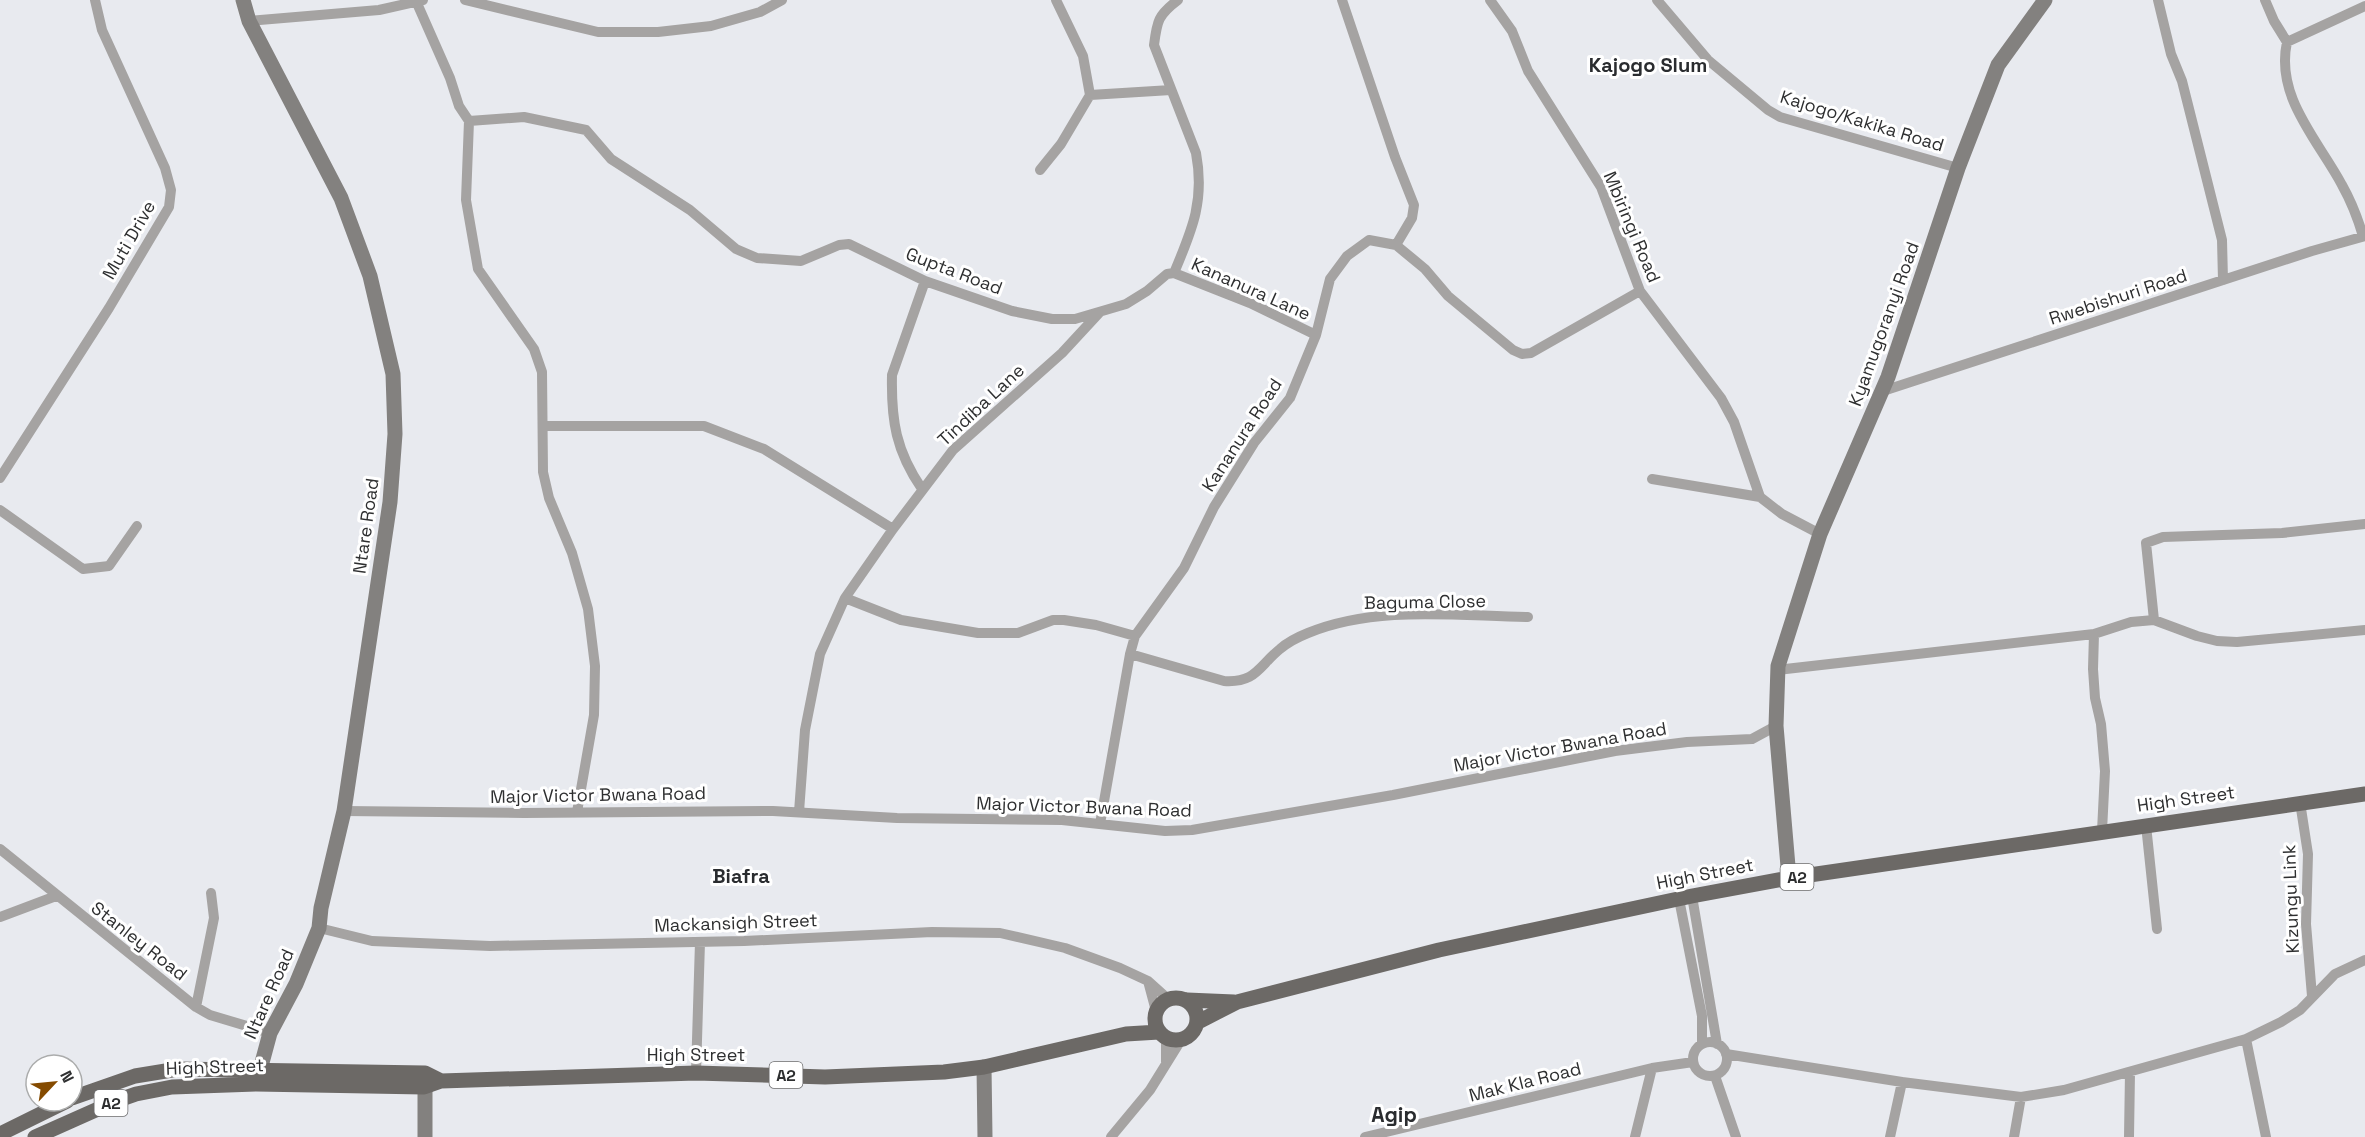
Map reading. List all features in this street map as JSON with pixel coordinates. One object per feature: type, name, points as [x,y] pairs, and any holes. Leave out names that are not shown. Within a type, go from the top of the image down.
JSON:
[{"type":"main road","name":"Ntare Road","points":[[243,0],[249,21],[341,198],[370,276],[393,374],[395,434],[390,502],[344,811],[321,909],[319,928],[296,984],[270,1033],[260,1070]]},
{"type":"main road","name":"Kyamugoranyi Road","points":[[1789,878],[1776,726],[1777,670],[1820,534],[1883,391],[1958,168],[1998,65],[2045,0]]},
{"type":"main road","name":"High Street","points":[[1198,1022],[1237,1002],[1439,950],[1685,897],[1789,878],[2365,794]]},
{"type":"main road","name":"A2","points":[[1156,1013],[1161,1004],[1168,999],[1187,1000]]},
{"type":"main road","name":"High Street","points":[[1187,1000],[1237,1002]]},
{"type":"main road","points":[[1187,1000],[1193,1006],[1198,1022]]},
{"type":"main road","name":"High Street","points":[[1126,1034],[1156,1013]]},
{"type":"main road","points":[[1156,1013],[1156,1024],[1169,1037]]},
{"type":"main road","name":"A2","points":[[1169,1037],[1192,1034],[1198,1022]]},
{"type":"main road","name":"High Street","points":[[84,1094],[135,1076],[192,1069],[260,1070],[441,1081],[696,1073],[825,1077],[944,1072],[984,1067],[1126,1034],[1169,1037]]},
{"type":"main road","points":[[984,1067],[985,1137]]},
{"type":"main road","points":[[192,1069],[192,1086]]},
{"type":"main road","name":"High Street","points":[[34,1137],[136,1094],[192,1086],[357,1085],[425,1080]]},
{"type":"main road","points":[[425,1080],[425,1137]]},
{"type":"main road","points":[[0,1134],[43,1113]]},
{"type":"street","name":"Muti Drive","points":[[0,478],[109,309],[169,207],[171,190],[165,168],[102,30],[95,0]]},
{"type":"street","points":[[465,0],[598,32],[658,32],[711,26],[760,12],[782,0]]},
{"type":"street","points":[[1040,170],[1061,144],[1090,95],[1083,57],[1056,0]]},
{"type":"street","points":[[1174,273],[1191,233],[1198,206],[1199,168],[1196,153],[1154,45],[1156,28],[1162,12],[1178,0]]},
{"type":"street","points":[[1342,0],[1414,206],[1412,218],[1396,245],[1425,269],[1448,296],[1513,350],[1522,354],[1531,353],[1640,291]]},
{"type":"street","name":"Mbiringi Road","points":[[1490,0],[1512,31],[1528,71],[1601,187],[1640,291],[1720,398],[1734,422],[1760,497]]},
{"type":"street","name":"Kajogo/Kakika Road","points":[[1657,0],[1708,60],[1768,110],[1780,117],[1958,168]]},
{"type":"street","points":[[2158,0],[2171,54],[2182,81],[2222,240],[2223,280]]},
{"type":"street","points":[[2265,0],[2287,42],[2283,58],[2296,112],[2343,186],[2364,236]]},
{"type":"street","points":[[249,21],[379,10],[419,1],[459,106],[469,121],[466,201],[478,269],[534,349],[542,372],[543,472],[549,498],[572,553],[588,609],[595,666],[594,715],[577,812]]},
{"type":"street","points":[[2287,42],[2365,6]]},
{"type":"street","points":[[1090,95],[1171,90]]},
{"type":"street","name":"Gupta Road","points":[[469,121],[524,117],[586,130],[611,159],[690,210],[736,249],[757,258],[801,261],[849,244],[925,281],[1012,311],[1052,319],[1075,319],[1125,304],[1147,291],[1167,274],[1174,273]]},
{"type":"street","name":"Rwebishuri Road","points":[[1883,391],[2364,236]]},
{"type":"street","name":"Kananura Road","points":[[1100,824],[1135,636],[1184,568],[1214,507],[1254,442],[1290,398],[1316,335],[1330,279],[1347,256],[1369,240],[1396,245]]},
{"type":"street","name":"Kananura Lane","points":[[1174,273],[1250,303],[1316,335]]},
{"type":"street","points":[[922,489],[907,467],[900,450],[892,375],[925,281]]},
{"type":"street","name":"Tindiba Lane","points":[[800,812],[805,730],[820,654],[845,598],[893,528],[953,450],[1062,353],[1099,313]]},
{"type":"street","points":[[543,426],[704,426],[764,448],[893,528]]},
{"type":"street","points":[[1652,479],[1760,497],[1782,514],[1820,534]]},
{"type":"street","points":[[0,510],[83,568],[109,566],[137,526]]},
{"type":"street","points":[[2154,621],[2146,543],[2151,539],[2282,533],[2365,524]]},
{"type":"street","points":[[845,598],[901,620],[969,632],[1018,633],[1053,620],[1096,626],[1135,636]]},
{"type":"street","name":"Baguma Close","points":[[1130,654],[1224,681],[1239,682],[1254,676],[1279,649],[1294,639],[1317,629],[1359,619],[1398,615],[1528,617]]},
{"type":"street","points":[[1777,670],[2094,634],[2131,622],[2154,621],[2197,636],[2217,641],[2237,642],[2365,630]]},
{"type":"street","points":[[2094,634],[2092,669],[2106,771],[2102,831]]},
{"type":"street","name":"Major Victor Bwana Road","points":[[344,811],[800,812],[897,818],[1062,820],[1130,825],[1165,831],[1192,830],[1393,795],[1605,753],[1664,745],[1752,739],[1776,726]]},
{"type":"street","name":"Kizungu Link","points":[[2300,802],[2308,854],[2306,924],[2312,996]]},
{"type":"street","points":[[2146,825],[2157,929]]},
{"type":"street","name":"Stanley Road","points":[[0,849],[196,1007],[210,1015],[270,1033]]},
{"type":"street","points":[[196,1007],[214,918],[211,893]]},
{"type":"street","points":[[0,917],[56,896]]},
{"type":"street","points":[[1685,897],[1717,1044],[1726,1054],[1902,1082],[2021,1097],[2064,1090],[2246,1039],[2300,1010],[2335,974],[2365,960]]},
{"type":"street","points":[[1685,897],[1702,1016],[1701,1044],[1693,1054],[1693,1062],[1701,1074],[1715,1076],[1725,1068],[1726,1054]]},
{"type":"street","name":"Mackansigh Street","points":[[319,928],[372,941],[451,945],[700,942],[932,932],[1000,933],[1065,948],[1120,968],[1148,981],[1168,999]]},
{"type":"street","points":[[696,1073],[700,942]]},
{"type":"street","points":[[1148,981],[1156,1013]]},
{"type":"street","points":[[1111,1137],[1150,1090],[1166,1062],[1169,1037]]},
{"type":"street","points":[[2246,1039],[2266,1137]]},
{"type":"street","points":[[1701,1044],[1709,1042],[1717,1044]]},
{"type":"street","name":"Mak Kla Road","points":[[1365,1137],[1652,1068],[1693,1062]]},
{"type":"street","points":[[1635,1137],[1652,1068]]},
{"type":"street","points":[[2129,1137],[2130,1072]]},
{"type":"street","points":[[1715,1076],[1736,1137]]},
{"type":"street","points":[[1890,1137],[1902,1082]]},
{"type":"street","points":[[2014,1137],[2021,1097]]},
{"type":"district","name":"Kajogo Slum","points":[[1648,65]]},
{"type":"district","name":"Biafra","points":[[741,876]]},
{"type":"district","name":"Agip","points":[[1394,1115]]}]
